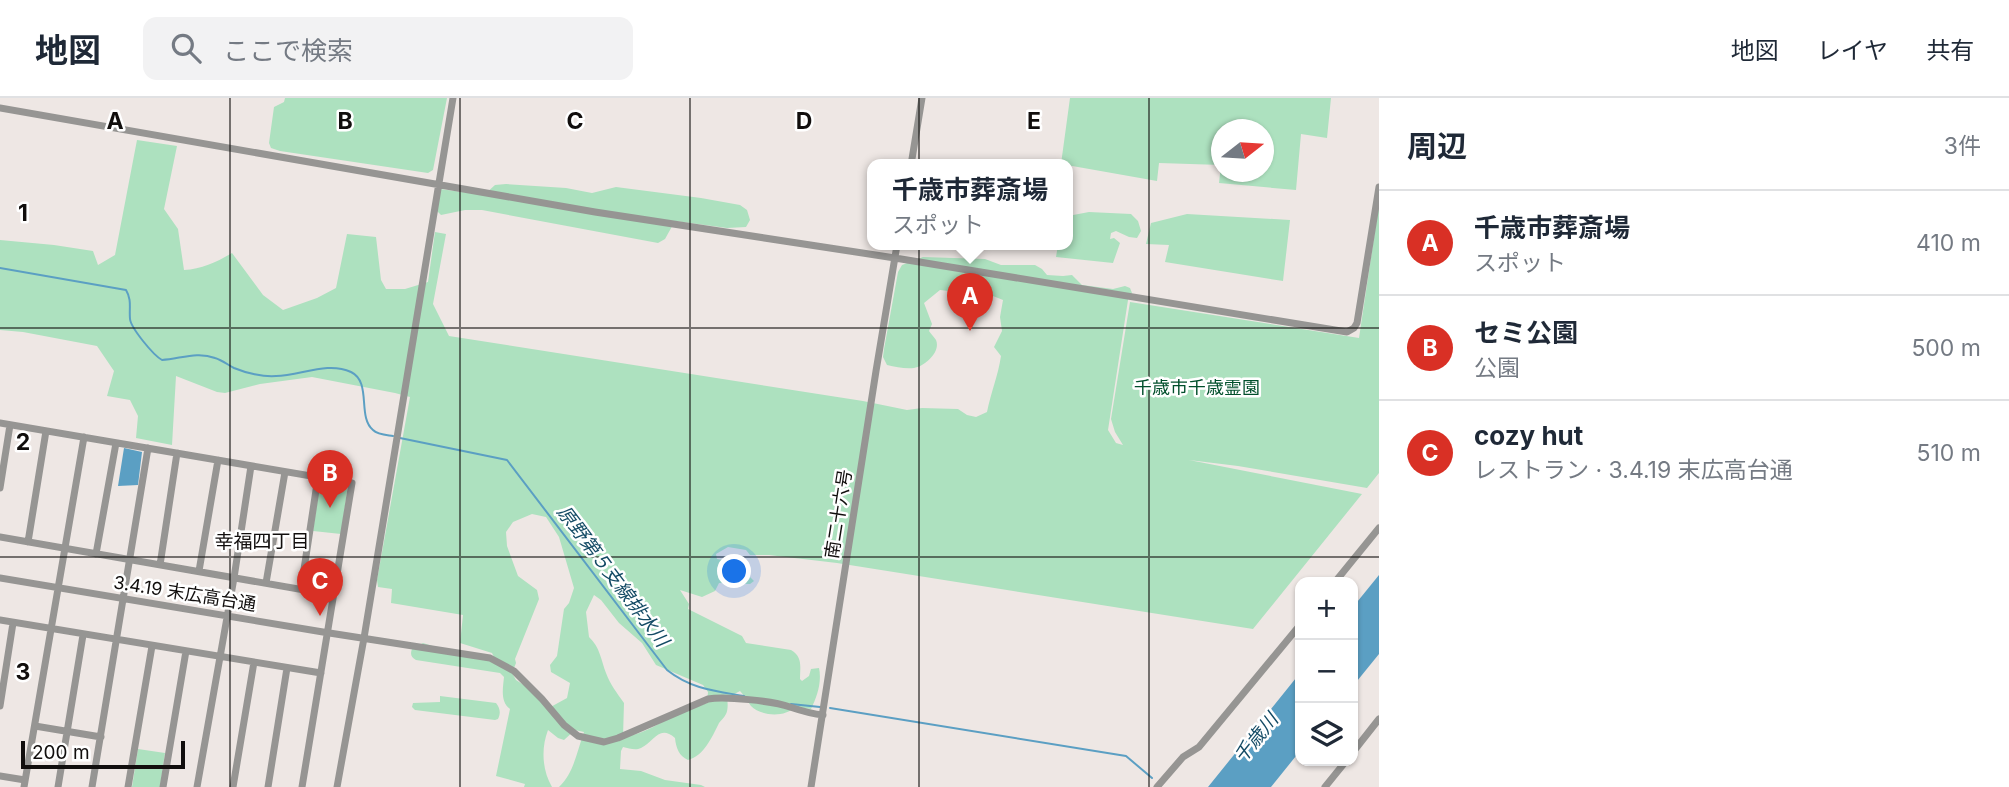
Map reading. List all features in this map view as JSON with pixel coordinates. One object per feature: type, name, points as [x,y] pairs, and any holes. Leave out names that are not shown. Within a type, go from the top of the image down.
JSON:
[{"type":"street","points":[[338,787],[453,98]]},
{"type":"street","points":[[912,159],[922,98]]},
{"type":"street","points":[[0,108],[594,212],[1348,332],[1357,323],[1379,187]]},
{"type":"street","name":"南二十六号","points":[[811,787],[896,250]]},
{"type":"street","points":[[0,423],[352,483],[302,787]]},
{"type":"street","points":[[0,488],[10,425]]},
{"type":"street","points":[[28,542],[47,431]]},
{"type":"street","points":[[0,776],[25,784],[84,438]]},
{"type":"street","points":[[96,554],[116,443]]},
{"type":"street","points":[[92,787],[148,448]]},
{"type":"street","points":[[160,565],[177,453]]},
{"type":"street","points":[[199,572],[218,460]]},
{"type":"street","points":[[197,787],[251,466]]},
{"type":"street","points":[[266,583],[285,472]]},
{"type":"street","points":[[301,589],[317,477]]},
{"type":"street","points":[[1339,577],[1379,528]]},
{"type":"street","points":[[0,537],[333,595]]},
{"type":"street","name":"3.4.19 末広高台通","points":[[0,578],[481,656],[498,661],[514,671],[572,732],[590,740],[604,742],[708,699],[722,697],[789,706],[806,713],[822,715]]},
{"type":"street","points":[[0,620],[321,673]]},
{"type":"street","points":[[0,706],[13,623]]},
{"type":"street","points":[[1157,787],[1183,757],[1199,747],[1295,631]]},
{"type":"street","points":[[58,787],[83,635]]},
{"type":"street","points":[[128,787],[152,646]]},
{"type":"street","points":[[163,787],[186,651]]},
{"type":"street","points":[[233,787],[254,662]]},
{"type":"street","points":[[268,787],[287,668]]},
{"type":"street","points":[[1358,746],[1379,719]]},
{"type":"street","points":[[35,726],[101,737]]},
{"type":"street","points":[[1325,787],[1342,766]]},
{"type":"green space","points":[[285,98],[447,98],[433,170],[428,173],[271,148],[269,143],[274,107],[284,102]]},
{"type":"green space","points":[[1070,98],[1331,98],[1327,138],[1301,134],[1296,190],[1219,183],[1274,182],[1274,119],[1211,119],[1211,165],[1159,163],[1157,181],[1073,166],[1073,159],[1062,159]]},
{"type":"green space","name":"千歳市千歳霊園","points":[[137,140],[177,146],[164,209],[178,229],[184,270],[209,264],[232,253],[263,295],[283,310],[336,288],[347,234],[376,237],[381,280],[386,289],[405,289],[428,282],[435,232],[446,234],[433,304],[449,336],[907,410],[958,409],[976,417],[987,412],[998,370],[1001,356],[994,347],[1002,331],[1000,317],[1003,300],[993,296],[940,290],[924,303],[932,324],[929,331],[937,345],[934,354],[914,368],[887,365],[883,357],[898,272],[902,265],[923,257],[985,259],[1001,265],[1035,265],[1047,275],[1072,275],[1082,285],[1130,288],[1132,293],[1128,300],[1108,430],[1116,443],[1123,445],[1111,419],[1130,302],[1359,338],[1379,204],[1379,473],[1367,488],[1189,460],[1362,494],[1253,629],[837,563],[750,555],[746,550],[728,547],[716,554],[717,559],[734,562],[735,572],[754,581],[750,584],[719,583],[715,591],[702,597],[680,590],[689,604],[688,609],[742,636],[746,643],[791,650],[799,659],[802,681],[809,676],[811,669],[819,668],[820,679],[811,709],[795,707],[785,713],[766,714],[751,706],[740,691],[727,698],[726,714],[707,745],[694,758],[688,760],[682,756],[675,738],[665,733],[661,733],[641,748],[623,747],[621,751],[620,769],[641,771],[665,780],[705,787],[559,787],[572,768],[584,732],[575,730],[564,740],[548,730],[544,759],[552,787],[524,787],[525,784],[496,776],[510,709],[503,699],[504,677],[500,673],[416,660],[411,654],[412,649],[423,643],[461,655],[494,657],[492,653],[460,643],[463,615],[391,603],[392,589],[378,587],[377,580],[410,397],[312,377],[260,384],[225,393],[176,376],[172,445],[136,438],[138,416],[130,400],[107,396],[114,371],[97,346],[0,330],[0,240],[93,251],[98,265],[115,255]],"holes":[[[532,514],[546,517],[559,537],[574,588],[564,609],[557,656],[550,665],[551,672],[570,683],[567,698],[547,709],[512,673],[539,599],[537,590],[518,576],[507,546],[506,532],[513,522]],[[594,595],[619,623],[642,643],[656,665],[703,685],[708,692],[707,703],[679,713],[641,732],[623,737],[624,703],[606,673],[598,649],[589,637],[586,612]]]},
{"type":"green space","points":[[495,185],[566,188],[592,193],[616,187],[701,198],[740,205],[747,210],[750,220],[746,227],[727,228],[675,221],[665,239],[658,243],[482,210],[441,215],[437,211],[440,189],[484,195]]},
{"type":"green space","points":[[1089,212],[1131,214],[1138,221],[1141,231],[1137,238],[1116,231],[1111,233],[1110,239],[1114,238],[1120,243],[1113,263],[1056,257],[1057,250],[1073,250],[1073,215]]},
{"type":"green space","points":[[1187,214],[1290,220],[1283,281],[1165,262],[1169,245],[1146,244],[1151,223]]},
{"type":"green space","points":[[320,481],[348,485],[341,534],[313,531]]},
{"type":"green space","points":[[440,696],[496,703],[500,711],[499,717],[495,720],[415,710],[412,707],[413,703],[440,702]]},
{"type":"green space","points":[[138,749],[165,753],[160,787],[132,787]]},
{"type":"water","points":[[124,448],[142,452],[138,485],[118,486]]},
{"type":"water","points":[[1379,575],[1379,654],[1358,680],[1358,640],[1358,601]]},
{"type":"water","name":"千歳川","points":[[1295,679],[1295,757],[1271,787],[1208,787]]},
{"type":"waterway","name":"原野第５支線排水川","points":[[0,268],[126,290],[130,301],[131,323],[153,353],[162,360],[195,355],[208,356],[239,370],[266,376],[333,368],[351,372],[361,383],[368,424],[377,433],[393,436]]},
{"type":"waterway","name":"原野第５支線排水川","points":[[400,438],[507,460],[667,670],[694,685],[744,696]]},
{"type":"waterway","name":"原野第５支線排水川","points":[[791,704],[820,707]]},
{"type":"waterway","name":"原野第５支線排水川","points":[[830,708],[1126,756],[1152,778]]},
{"type":"place","name":"千歳市葬斎場","points":[[970,331]]},
{"type":"place","name":"セミ公園","points":[[330,508]]},
{"type":"place","name":"cozy hut","points":[[320,616]]},
{"type":"district","name":"幸福四丁目","points":[[262,541]]}]
